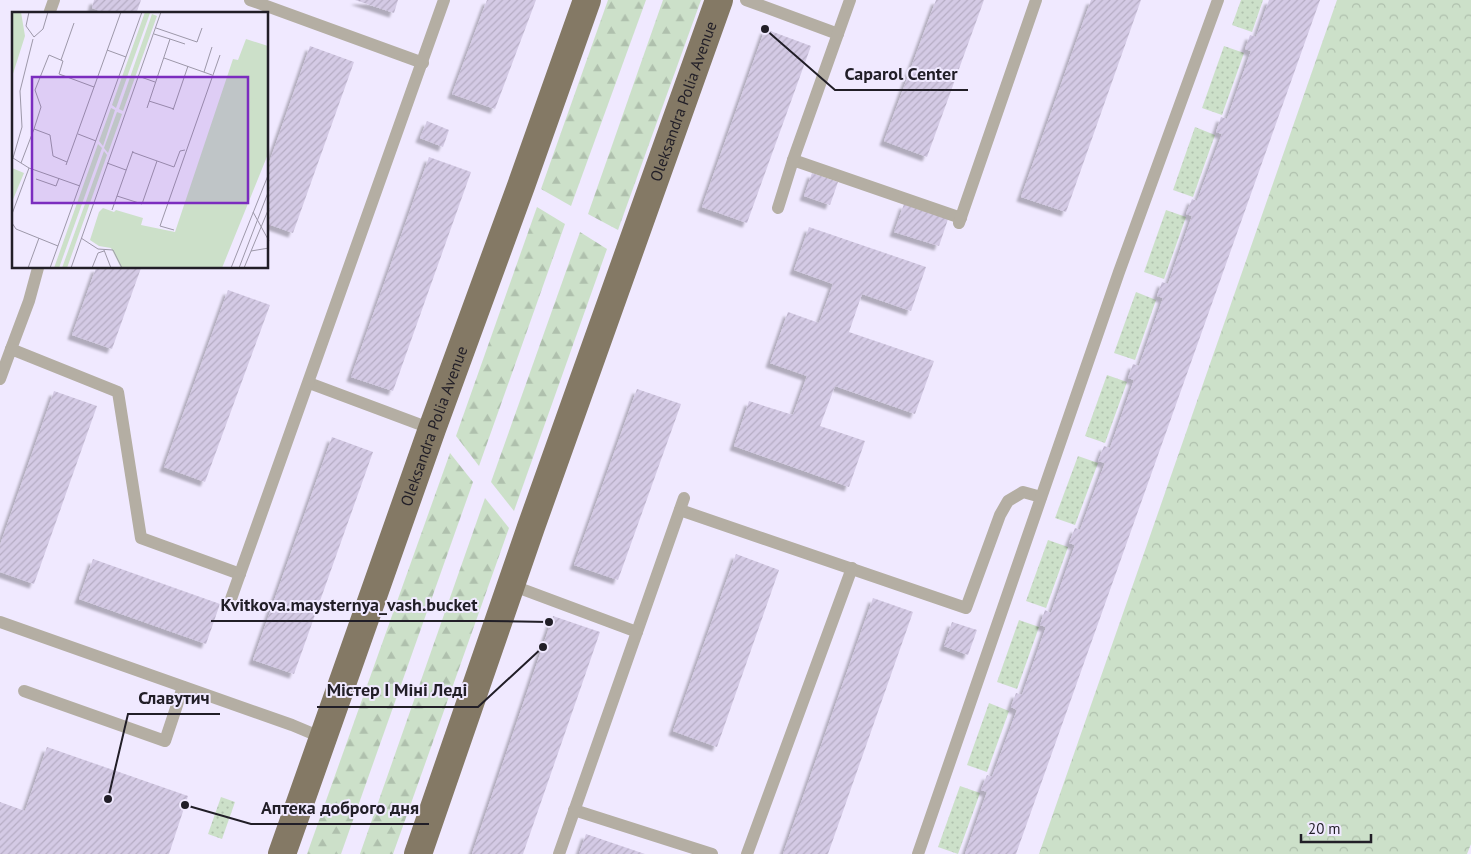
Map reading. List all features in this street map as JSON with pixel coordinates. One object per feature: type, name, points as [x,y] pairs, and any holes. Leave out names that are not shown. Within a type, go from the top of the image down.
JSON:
[{"type":"main road","name":"Oleksandra Polia Avenue","points":[[282,854],[432,429],[587,0]]},
{"type":"main road","name":"Oleksandra Polia Avenue","points":[[418,854],[719,0]]},
{"type":"lane","points":[[50,12],[54,0]]},
{"type":"lane","points":[[250,0],[423,63]]},
{"type":"lane","points":[[231,599],[444,0]]},
{"type":"lane","points":[[746,0],[838,34]]},
{"type":"lane","points":[[778,208],[793,160],[850,0]]},
{"type":"lane","points":[[793,160],[960,220],[1036,0]]},
{"type":"lane","points":[[918,854],[1119,272],[1218,0]]},
{"type":"lane","points":[[0,379],[29,301],[38,269]]},
{"type":"lane","points":[[11,349],[118,392],[141,538],[240,574]]},
{"type":"lane","points":[[309,383],[432,429]]},
{"type":"lane","points":[[680,510],[966,608],[1000,515],[1008,501],[1023,492],[1042,497]]},
{"type":"lane","points":[[559,854],[684,498]]},
{"type":"lane","points":[[747,854],[852,568]]},
{"type":"lane","points":[[512,585],[637,632]]},
{"type":"lane","points":[[0,622],[292,725],[323,738]]},
{"type":"lane","points":[[24,691],[165,741],[183,687]]},
{"type":"lane","points":[[574,810],[712,854]]},
{"type":"green space","points":[[608,0],[646,0],[571,206],[541,189]]},
{"type":"green space","points":[[663,0],[701,0],[618,230],[588,214]]},
{"type":"green space","points":[[1241,0],[1263,0],[1252,32],[1232,25]]},
{"type":"green space","points":[[1337,0],[1471,0],[1471,844],[1467,854],[1039,854]]},
{"type":"green space","points":[[1224,46],[1244,53],[1222,115],[1202,108]]},
{"type":"green space","points":[[1195,127],[1215,135],[1193,197],[1173,190]]},
{"type":"green space","points":[[537,207],[565,224],[479,466],[456,436]]},
{"type":"green space","points":[[1166,210],[1186,217],[1164,279],[1144,272]]},
{"type":"green space","points":[[580,232],[607,249],[514,511],[491,482]]},
{"type":"green space","points":[[1136,292],[1156,300],[1135,360],[1114,353]]},
{"type":"green space","points":[[1107,375],[1127,382],[1105,443],[1085,436]]},
{"type":"green space","points":[[450,453],[473,482],[341,854],[307,854]]},
{"type":"green space","points":[[1078,456],[1098,463],[1075,525],[1055,518]]},
{"type":"green space","points":[[485,498],[509,528],[393,854],[360,854]]},
{"type":"green space","points":[[1048,540],[1068,547],[1046,608],[1026,601]]},
{"type":"green space","points":[[1019,620],[1039,627],[1017,689],[997,682]]},
{"type":"green space","points":[[989,703],[1009,711],[987,772],[967,765]]},
{"type":"green space","points":[[960,786],[980,793],[958,854],[938,847]]},
{"type":"green space","points":[[221,797],[235,802],[222,839],[208,834]]},
{"type":"building","points":[[94,0],[141,0],[137,12],[103,12],[92,8]]},
{"type":"building","points":[[355,0],[398,0],[394,13]]},
{"type":"building","points":[[487,0],[536,0],[495,109],[452,94]]},
{"type":"building","points":[[936,0],[984,0],[927,157],[884,141]]},
{"type":"building","points":[[1091,0],[1141,0],[1066,212],[1021,197]]},
{"type":"building","points":[[1269,0],[1320,0],[1016,854],[965,854],[987,792],[981,790],[987,775],[992,777],[1017,710],[1011,707],[1016,693],[1022,695],[1046,627],[1040,625],[1045,610],[1051,613],[1075,545],[1069,543],[1075,528],[1080,530],[1105,463],[1098,461],[1104,446],[1110,448],[1134,380],[1128,378],[1133,364],[1139,366],[1163,298],[1157,296],[1162,282],[1168,284],[1192,216],[1186,214],[1192,199],[1197,201],[1222,134],[1216,132],[1221,117],[1227,119],[1251,51],[1245,49],[1250,35],[1256,37]]},
{"type":"building","points":[[765,29],[811,46],[747,223],[702,207]]},
{"type":"building","points":[[310,46],[354,62],[293,233],[269,224],[269,163]]},
{"type":"building","points":[[427,121],[449,130],[443,147],[420,138]]},
{"type":"building","points":[[429,157],[471,172],[393,391],[351,377]]},
{"type":"building","points":[[812,173],[838,182],[830,205],[804,196]]},
{"type":"building","points":[[904,204],[948,219],[939,246],[894,232]]},
{"type":"building","points":[[809,227],[926,267],[911,311],[862,294],[849,332],[934,361],[915,414],[835,386],[820,426],[865,441],[849,487],[734,446],[749,401],[793,415],[807,376],[770,363],[788,312],[819,323],[833,284],[794,270]]},
{"type":"building","points":[[96,269],[141,269],[112,349],[72,335]]},
{"type":"building","points":[[228,290],[270,305],[205,482],[164,467]]},
{"type":"building","points":[[637,389],[681,404],[618,580],[574,565]]},
{"type":"building","points":[[54,391],[97,406],[34,584],[0,572],[0,545]]},
{"type":"building","points":[[332,437],[373,452],[294,674],[253,660]]},
{"type":"building","points":[[736,554],[779,570],[717,747],[673,731]]},
{"type":"building","points":[[93,559],[220,604],[206,644],[79,599]]},
{"type":"building","points":[[873,598],[913,612],[828,854],[783,854]]},
{"type":"building","points":[[553,616],[600,632],[523,854],[472,854]]},
{"type":"building","points":[[952,622],[977,630],[968,655],[944,646]]},
{"type":"building","points":[[47,747],[188,796],[169,854],[0,854],[0,802],[25,811]]},
{"type":"building","points":[[586,834],[645,854],[579,854]]},
{"type":"place","name":"Caparol Center","points":[[765,29]]},
{"type":"place","name":"Kvitkova.maysternya_vash.bucket","points":[[549,622]]},
{"type":"place","name":"Містер І Міні Леді","points":[[543,647]]},
{"type":"place","name":"Славутич","points":[[108,799]]},
{"type":"place","name":"Аптека доброго дня","points":[[185,805]]}]
